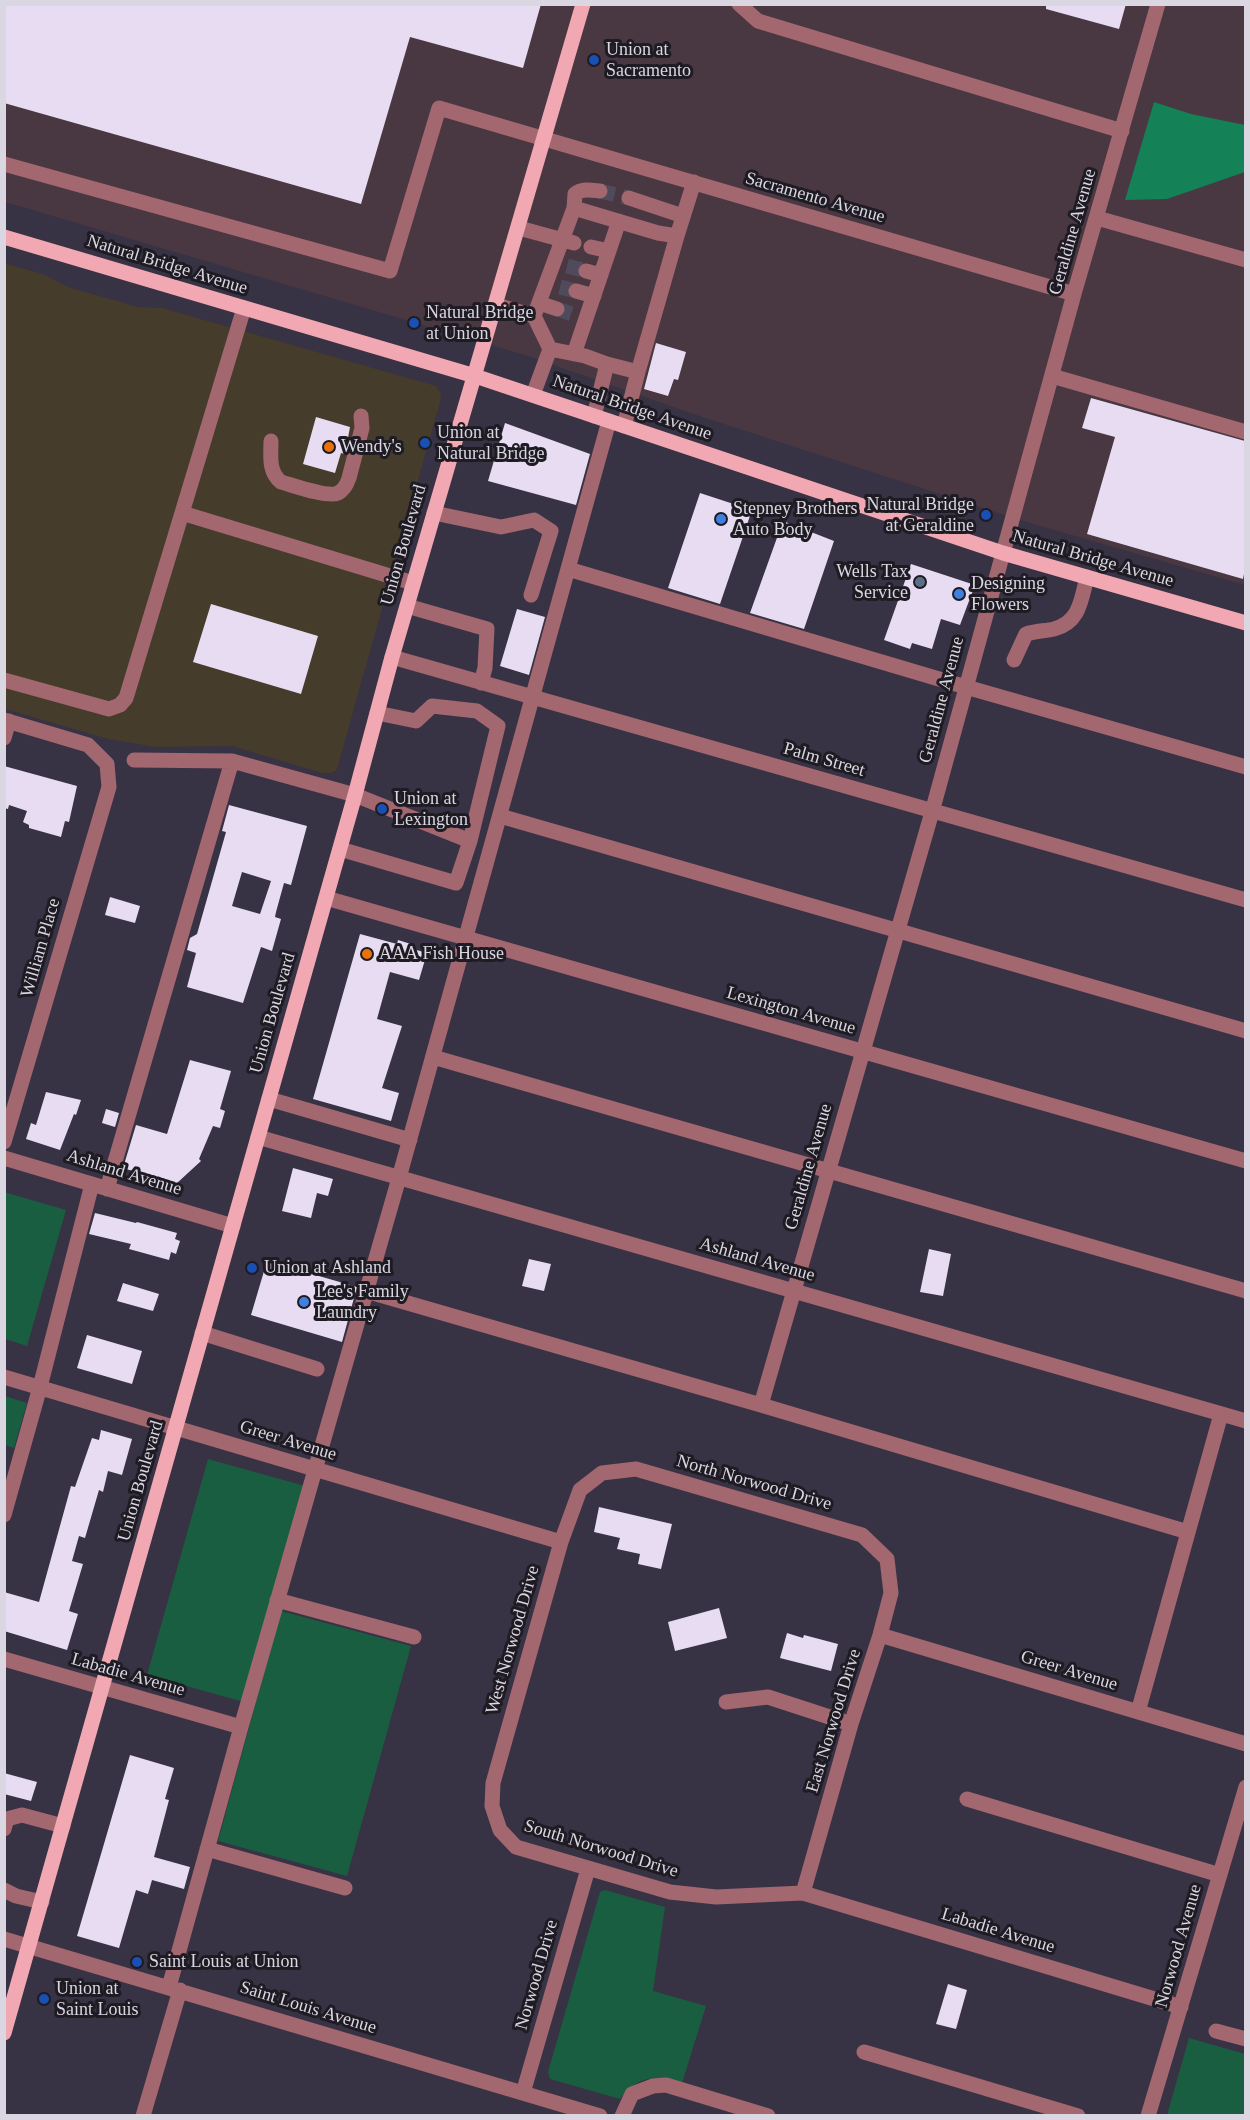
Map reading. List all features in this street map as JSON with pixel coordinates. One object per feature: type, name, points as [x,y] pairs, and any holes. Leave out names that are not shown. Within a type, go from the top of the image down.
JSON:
[{"type":"main road","name":"Union Boulevard","points":[[4,2033],[340,849],[406,606],[583,4]]},
{"type":"main road","name":"Natural Bridge Avenue","points":[[4,237],[475,376],[1003,553],[1245,623]]},
{"type":"street","points":[[739,4],[758,21],[1122,131]]},
{"type":"street","name":"Geraldine Avenue","points":[[761,1405],[932,812],[1074,294],[1158,4]]},
{"type":"street","name":"Sacramento Avenue","points":[[4,164],[390,271],[439,108],[1074,294]]},
{"type":"street","points":[[624,426],[694,182]]},
{"type":"street","points":[[536,310],[553,286],[568,241],[575,194],[578,191],[589,189],[600,191]]},
{"type":"street","points":[[629,198],[683,216]]},
{"type":"street","points":[[573,208],[677,236]]},
{"type":"street","points":[[1097,218],[1245,260]]},
{"type":"street","points":[[594,296],[593,273],[609,251],[619,221]]},
{"type":"street","points":[[519,228],[568,241]]},
{"type":"street","points":[[591,247],[609,251]]},
{"type":"street","points":[[576,291],[594,296]]},
{"type":"street","points":[[496,305],[572,314],[594,296]]},
{"type":"street","points":[[4,680],[109,709],[120,705],[126,698],[244,308]]},
{"type":"street","points":[[532,395],[550,349],[536,310]]},
{"type":"street","points":[[572,314],[574,354]]},
{"type":"street","points":[[550,349],[638,372]]},
{"type":"street","points":[[594,416],[607,364]]},
{"type":"street","points":[[1052,376],[1245,432]]},
{"type":"street","points":[[271,441],[272,470],[280,482],[331,495],[339,493],[350,478],[362,428],[362,416]]},
{"type":"street","points":[[143,2115],[207,1849],[410,1140],[609,421]]},
{"type":"street","points":[[182,513],[414,583]]},
{"type":"street","points":[[434,513],[501,527],[534,520],[550,531],[531,595]]},
{"type":"street","points":[[568,569],[1245,767]]},
{"type":"street","points":[[1014,660],[1026,634],[1063,626],[1074,619],[1079,611],[1087,577]]},
{"type":"street","points":[[406,606],[487,628],[486,668],[481,683]]},
{"type":"street","name":"Palm Street","points":[[392,657],[1245,900]]},
{"type":"street","points":[[340,849],[456,883],[470,841],[498,726],[477,711],[432,706],[416,721],[377,713]]},
{"type":"street","points":[[4,738],[7,720]]},
{"type":"street","name":"William Place","points":[[4,1142],[109,787],[107,764],[88,745],[7,720]]},
{"type":"street","points":[[134,760],[232,761],[355,795],[470,841]]},
{"type":"street","points":[[107,1189],[232,761]]},
{"type":"street","points":[[500,816],[1245,1031]]},
{"type":"street","name":"Lexington Avenue","points":[[326,898],[1245,1161]]},
{"type":"street","points":[[433,1058],[1245,1291]]},
{"type":"street","points":[[269,1099],[410,1140]]},
{"type":"street","name":"Ashland Avenue","points":[[258,1137],[1245,1421]]},
{"type":"street","name":"Ashland Avenue","points":[[4,1158],[233,1227]]},
{"type":"street","points":[[4,1515],[40,1387],[92,1184]]},
{"type":"street","points":[[366,1292],[761,1405],[1188,1532]]},
{"type":"street","points":[[202,1334],[316,1369]]},
{"type":"street","name":"Greer Avenue","points":[[4,1377],[176,1426],[314,1470],[561,1542]]},
{"type":"street","points":[[1138,1712],[1221,1414]]},
{"type":"street","name":"North Norwood Drive","points":[[602,1473],[636,1469],[862,1535],[886,1559]]},
{"type":"street","name":"West Norwood Drive","points":[[500,1830],[492,1806],[493,1783],[561,1542],[580,1490],[602,1473]]},
{"type":"street","name":"East Norwood Drive","points":[[803,1893],[891,1593],[886,1559]]},
{"type":"street","points":[[277,1600],[414,1637]]},
{"type":"street","name":"Greer Avenue","points":[[880,1635],[1245,1744]]},
{"type":"street","name":"Labadie Avenue","points":[[4,1659],[102,1689],[241,1727]]},
{"type":"street","points":[[726,1702],[768,1697],[851,1724]]},
{"type":"street","name":"Norwood Avenue","points":[[1148,2115],[1244,1796]]},
{"type":"street","points":[[967,1799],[1220,1875]]},
{"type":"street","points":[[4,1829],[7,1819],[22,1815],[63,1826]]},
{"type":"street","name":"South Norwood Drive","points":[[500,1830],[516,1847],[670,1892],[716,1897],[803,1893]]},
{"type":"street","points":[[207,1849],[345,1888]]},
{"type":"street","name":"Norwood Drive","points":[[523,2093],[588,1869]]},
{"type":"street","points":[[4,1890],[16,1896],[42,1902]]},
{"type":"street","name":"Labadie Avenue","points":[[803,1893],[1181,2007]]},
{"type":"street","name":"Saint Louis Avenue","points":[[4,1939],[600,2115]]},
{"type":"street","points":[[1216,2031],[1245,2039]]},
{"type":"street","points":[[864,2052],[1078,2115]]},
{"type":"street","points":[[622,2115],[632,2094],[653,2085],[666,2085],[768,2115]]},
{"type":"shaded area","points":[[4,5],[1245,5],[1245,585],[1023,521],[693,414],[528,356],[5,202]]},
{"type":"shaded area","points":[[4,263],[43,274],[68,287],[138,307],[162,308],[436,386],[441,393],[337,769],[332,773],[322,773],[232,746],[156,747],[108,739],[5,709]]},
{"type":"green space","points":[[1154,102],[1191,114],[1245,125],[1245,172],[1167,199],[1125,200]]},
{"type":"green space","points":[[4,1192],[66,1210],[27,1346],[5,1339]]},
{"type":"green space","points":[[5,1396],[27,1403],[14,1448],[5,1445]]},
{"type":"green space","points":[[208,1459],[305,1486],[244,1702],[147,1675]]},
{"type":"green space","points":[[281,1611],[411,1646],[347,1876],[218,1841]]},
{"type":"green space","points":[[605,1890],[665,1907],[653,1991],[706,2006],[682,2083],[655,2078],[648,2079],[634,2085],[620,2099],[550,2079],[548,2072],[600,1892]]},
{"type":"green space","points":[[1189,2038],[1245,2054],[1245,2115],[1167,2115]]},
{"type":"building","points":[[4,4],[541,4],[523,68],[410,37],[361,204],[4,103]]},
{"type":"building","points":[[1046,4],[1126,4],[1119,29],[1046,9]]},
{"type":"building","points":[[656,343],[686,352],[678,380],[674,379],[668,396],[644,389]]},
{"type":"building","points":[[1091,398],[1245,441],[1245,569],[1243,579],[1087,534],[1115,437],[1082,428]]},
{"type":"building","name":"Wendy's","points":[[316,417],[350,427],[345,454],[341,453],[335,473],[303,464]]},
{"type":"building","points":[[505,423],[590,454],[576,505],[488,481]]},
{"type":"building","points":[[700,493],[752,510],[720,604],[668,588]]},
{"type":"building","points":[[783,521],[834,541],[804,629],[750,613]]},
{"type":"building","points":[[911,564],[975,585],[960,625],[941,619],[932,649],[912,643],[910,649],[884,640]]},
{"type":"building","points":[[211,604],[318,636],[301,694],[193,662]]},
{"type":"building","points":[[517,609],[545,617],[529,675],[500,666]]},
{"type":"building","points":[[4,766],[77,786],[69,822],[65,821],[61,837],[29,828],[29,825],[23,822],[27,811],[9,805],[8,809],[4,808]]},
{"type":"building","points":[[229,805],[307,826],[291,885],[284,883],[275,917],[281,919],[272,951],[261,947],[243,1003],[187,987],[196,953],[187,950],[190,938],[197,934],[226,832],[222,831]],"holes":[[[242,872],[271,881],[260,914],[232,906]]]},
{"type":"building","points":[[110,897],[140,906],[135,923],[105,915]]},
{"type":"building","points":[[360,934],[397,944],[398,940],[414,945],[413,949],[427,953],[419,980],[390,972],[377,1019],[402,1026],[382,1088],[399,1093],[391,1121],[313,1099]]},
{"type":"building","points":[[190,1060],[231,1071],[220,1109],[225,1111],[220,1128],[213,1126],[199,1159],[201,1161],[176,1184],[123,1168],[136,1125],[167,1134]]},
{"type":"building","points":[[46,1092],[81,1100],[60,1150],[26,1139],[31,1123],[36,1125]]},
{"type":"building","points":[[106,1109],[119,1113],[115,1127],[102,1123]]},
{"type":"building","points":[[293,1168],[333,1179],[328,1196],[317,1193],[311,1218],[282,1211]]},
{"type":"building","points":[[95,1213],[177,1233],[175,1239],[180,1241],[176,1254],[171,1252],[169,1260],[129,1249],[131,1244],[89,1234]]},
{"type":"building","points":[[929,1249],[951,1254],[943,1296],[920,1292]]},
{"type":"building","points":[[529,1259],[551,1264],[544,1291],[522,1286]]},
{"type":"building","name":"Lee's Family Laundry","points":[[267,1261],[357,1287],[342,1342],[251,1315]]},
{"type":"building","points":[[123,1283],[159,1294],[153,1311],[117,1301]]},
{"type":"building","points":[[87,1335],[142,1351],[132,1384],[77,1368]]},
{"type":"building","points":[[101,1430],[132,1439],[122,1475],[108,1471],[103,1492],[99,1490],[85,1538],[79,1536],[72,1561],[83,1564],[69,1611],[78,1614],[67,1650],[4,1631],[4,1592],[39,1602],[71,1486],[75,1487],[92,1438],[99,1440]]},
{"type":"building","points":[[599,1507],[672,1524],[661,1569],[638,1564],[640,1554],[617,1549],[620,1538],[594,1532]]},
{"type":"building","points":[[719,1608],[727,1638],[675,1651],[668,1622]]},
{"type":"building","points":[[787,1633],[838,1644],[831,1671],[780,1658]]},
{"type":"building","points":[[130,1755],[174,1768],[165,1799],[169,1800],[154,1857],[190,1867],[184,1889],[152,1880],[148,1894],[136,1890],[119,1948],[77,1936]]},
{"type":"building","points":[[4,1773],[37,1782],[31,1801],[4,1794]]},
{"type":"building","points":[[948,1984],[967,1990],[956,2029],[936,2024]]},
{"type":"tunnel","points":[[600,191],[629,198]]},
{"type":"tunnel","points":[[567,266],[586,271]]},
{"type":"tunnel","points":[[560,287],[576,291]]},
{"type":"tunnel","points":[[557,309],[572,314]]},
{"type":"place","name":"Union at Sacramento","points":[[594,60]]},
{"type":"place","name":"Natural Bridge at Union","points":[[414,323]]},
{"type":"place","name":"Union at Natural Bridge","points":[[425,443]]},
{"type":"place","name":"Wendy's","points":[[329,447]]},
{"type":"place","name":"Natural Bridge at Geraldine","points":[[986,515]]},
{"type":"place","name":"Stepney Brothers Auto Body","points":[[721,519]]},
{"type":"place","name":"Wells Tax Service","points":[[920,582]]},
{"type":"place","name":"Designing Flowers","points":[[959,594]]},
{"type":"place","name":"Union at Lexington","points":[[382,809]]},
{"type":"place","name":"AAA Fish House","points":[[367,954]]},
{"type":"place","name":"Union at Ashland","points":[[252,1268]]},
{"type":"place","name":"Lee's Family Laundry","points":[[304,1302]]},
{"type":"place","name":"Saint Louis at Union","points":[[137,1962]]},
{"type":"place","name":"Union at Saint Louis","points":[[44,1999]]}]
